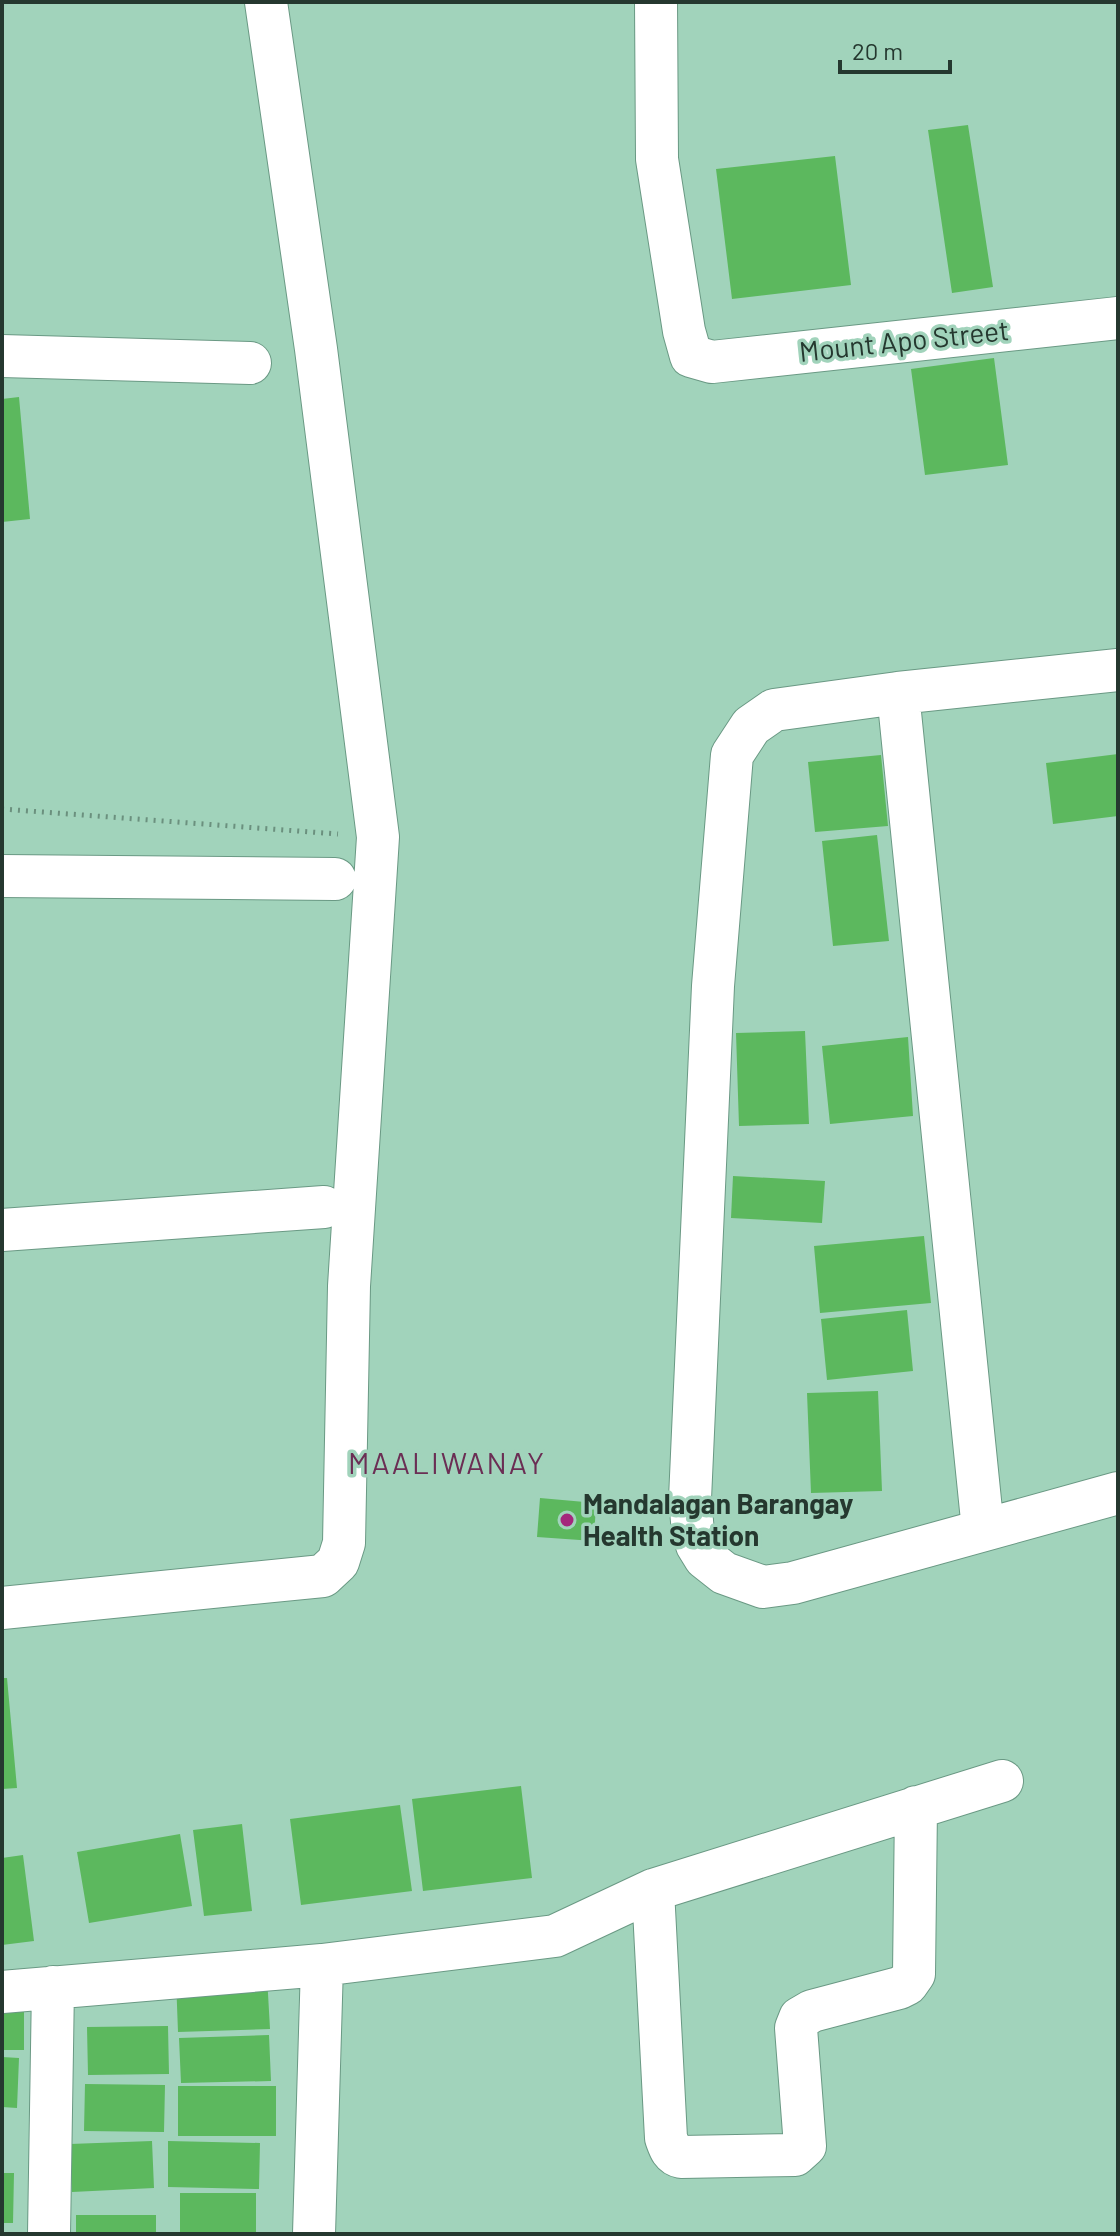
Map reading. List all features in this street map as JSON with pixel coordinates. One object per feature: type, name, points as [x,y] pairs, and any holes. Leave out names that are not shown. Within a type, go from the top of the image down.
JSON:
[{"type":"street","points":[[2,1608],[323,1576],[338,1562],[344,1543],[349,1286],[378,837],[316,349],[266,2]]},
{"type":"street","name":"Mount Apo Street","points":[[656,2],[657,159],[684,331],[691,356],[712,362],[1118,318]]},
{"type":"street","points":[[2,356],[250,363]]},
{"type":"street","points":[[1118,670],[898,693],[774,710],[751,726],[732,755],[712,1001],[690,1499],[693,1532],[705,1558],[724,1573],[763,1587],[793,1583],[1118,1493]]},
{"type":"street","points":[[898,693],[983,1530]]},
{"type":"street","points":[[2,876],[335,879]]},
{"type":"street","points":[[2,1230],[324,1207]]},
{"type":"street","points":[[2,1992],[322,1965],[555,1936],[653,1890],[1002,1781]]},
{"type":"street","points":[[653,1890],[666,2138],[671,2150],[675,2156],[681,2157],[795,2155],[805,2146],[796,2028],[800,2018],[812,2011],[899,1988],[907,1984],[914,1974],[916,1807]]},
{"type":"street","points":[[314,2234],[322,1965]]},
{"type":"street","points":[[49,2234],[53,1987]]},
{"type":"path","points":[[2,809],[378,837]]},
{"type":"building","points":[[968,125],[993,287],[952,293],[928,130]]},
{"type":"building","points":[[835,156],[851,285],[732,299],[716,169]]},
{"type":"building","points":[[994,358],[1008,465],[925,475],[911,369]]},
{"type":"building","points":[[19,397],[30,519],[2,522],[2,399]]},
{"type":"building","points":[[1118,754],[1118,816],[1053,824],[1046,763]]},
{"type":"building","points":[[881,755],[888,826],[815,832],[808,762]]},
{"type":"building","points":[[877,835],[889,941],[833,946],[822,841]]},
{"type":"building","points":[[805,1031],[809,1124],[739,1126],[736,1033]]},
{"type":"building","points":[[908,1037],[913,1116],[830,1124],[822,1046]]},
{"type":"building","points":[[733,1176],[825,1181],[822,1223],[731,1218]]},
{"type":"building","points":[[924,1236],[931,1303],[820,1313],[814,1246]]},
{"type":"building","points":[[907,1310],[913,1371],[827,1380],[821,1319]]},
{"type":"building","points":[[878,1391],[882,1491],[811,1493],[807,1393]]},
{"type":"building","name":"Mandalagan Barangay Health Station","points":[[540,1498],[596,1503],[594,1541],[537,1537]]},
{"type":"building","points":[[2,1678],[7,1678],[17,1788],[2,1789]]},
{"type":"building","points":[[521,1786],[532,1878],[423,1891],[412,1799]]},
{"type":"building","points":[[400,1805],[412,1891],[301,1905],[290,1819]]},
{"type":"building","points":[[242,1824],[252,1911],[204,1916],[193,1830]]},
{"type":"building","points":[[180,1834],[192,1906],[89,1923],[77,1852]]},
{"type":"building","points":[[23,1855],[34,1941],[2,1945],[2,1858]]},
{"type":"building","points":[[267,1976],[270,2029],[178,2032],[176,1979]]},
{"type":"building","points":[[2,2001],[24,2002],[24,2050],[2,2050]]},
{"type":"building","points":[[168,2026],[169,2074],[88,2075],[87,2027]]},
{"type":"building","points":[[269,2035],[271,2081],[181,2083],[179,2038]]},
{"type":"building","points":[[2,2057],[19,2058],[17,2108],[2,2107]]},
{"type":"building","points":[[85,2084],[165,2085],[164,2132],[84,2131]]},
{"type":"building","points":[[178,2086],[276,2086],[276,2136],[178,2136]]},
{"type":"building","points":[[152,2141],[154,2188],[72,2192],[70,2144]]},
{"type":"building","points":[[168,2141],[260,2143],[259,2189],[168,2187]]},
{"type":"building","points":[[2,2173],[14,2173],[13,2223],[2,2223]]},
{"type":"building","points":[[180,2193],[256,2193],[256,2234],[180,2234]]},
{"type":"building","points":[[76,2215],[156,2215],[156,2234],[76,2234]]},
{"type":"place","name":"Mandalagan Barangay Health Station","points":[[567,1520]]},
{"type":"district","name":"MAALIWANAY","points":[[447,1464]]}]
